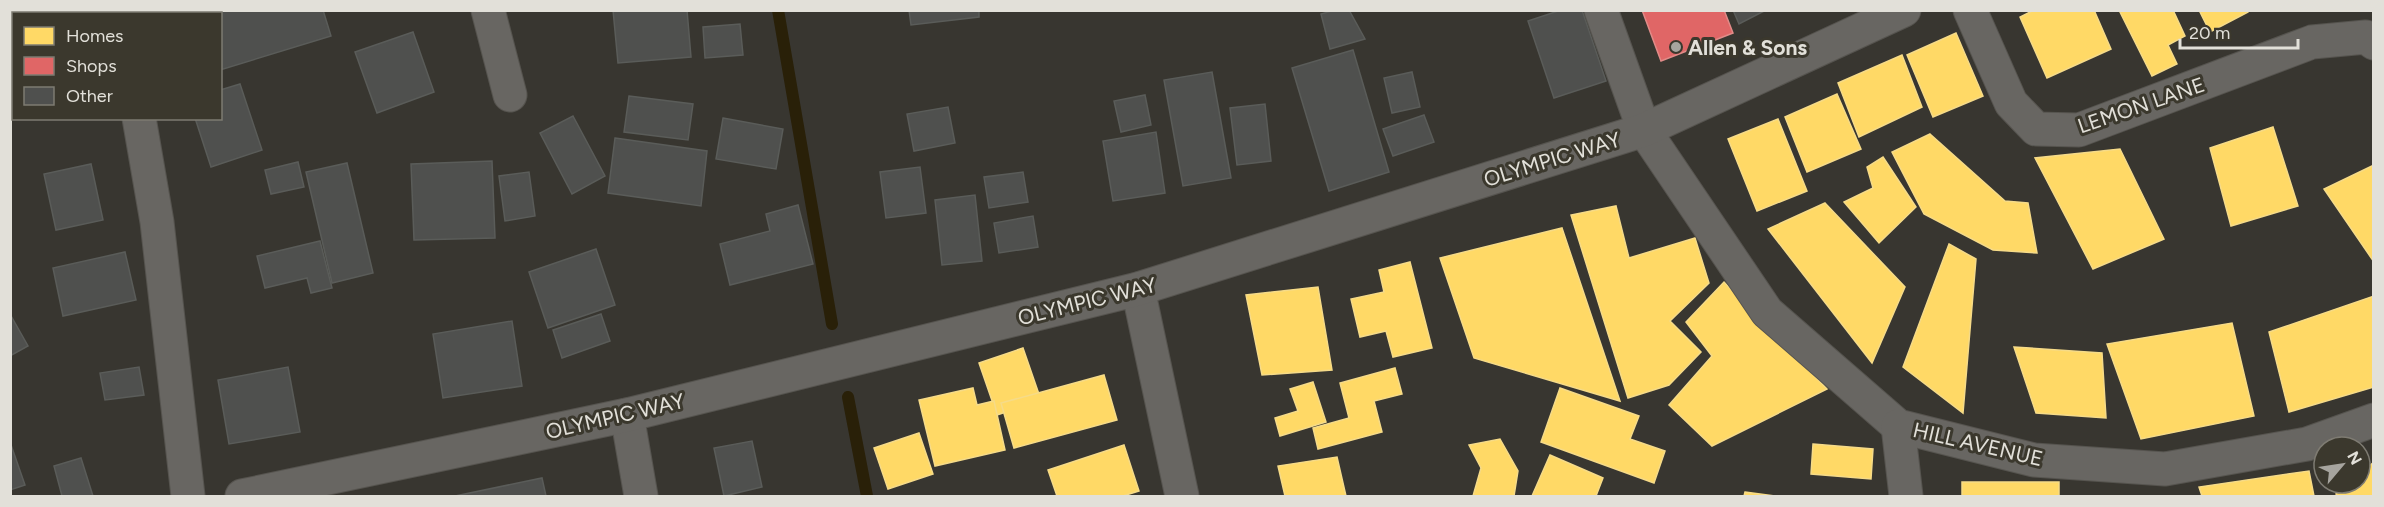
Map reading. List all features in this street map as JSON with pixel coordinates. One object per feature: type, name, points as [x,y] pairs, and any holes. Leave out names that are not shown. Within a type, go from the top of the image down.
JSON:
[{"type":"street","points":[[488,10],[510,95]]},
{"type":"street","name":"HILL AVENUE","points":[[1601,10],[1644,130],[1767,312],[1898,426],[2034,460],[2165,469],[2307,444],[2373,420]]},
{"type":"street","name":"OLYMPIC WAY","points":[[242,496],[627,414],[1138,289],[1644,130],[1904,10]]},
{"type":"street","name":"LEMON LANE","points":[[1970,10],[2011,103],[2036,129],[2079,130],[2312,42],[2366,37],[2373,43]]},
{"type":"street","points":[[139,120],[157,222],[188,496]]},
{"type":"street","points":[[1138,289],[1182,496]]},
{"type":"street","points":[[627,414],[641,496]]},
{"type":"street","points":[[1898,426],[1906,496]]},
{"type":"building: Homes","points":[[2034,10],[2094,10],[2111,49],[2047,78],[2020,17]]},
{"type":"building: Homes","points":[[2119,10],[2173,10],[2185,36],[2168,45],[2177,64],[2152,76]]},
{"type":"building: Homes","points":[[2199,10],[2248,10],[2248,12],[2210,32]]},
{"type":"building: Homes","points":[[1956,33],[1983,96],[1933,117],[1907,55]]},
{"type":"building: Homes","points":[[1902,55],[1922,107],[1859,137],[1838,83]]},
{"type":"building: Homes","points":[[1837,94],[1861,149],[1807,172],[1785,117]]},
{"type":"building: Homes","points":[[1778,119],[1807,191],[1757,211],[1728,139]]},
{"type":"building: Homes","points":[[2273,127],[2298,206],[2231,226],[2210,148]]},
{"type":"building: Homes","points":[[1930,134],[2005,201],[2028,203],[2037,253],[1993,250],[1924,214],[1892,152]]},
{"type":"building: Homes","points":[[2120,149],[2164,239],[2093,269],[2035,158]]},
{"type":"building: Homes","points":[[1883,157],[1916,207],[1879,243],[1844,202],[1873,188],[1867,167]]},
{"type":"building: Homes","points":[[2374,165],[2374,262],[2324,189]]},
{"type":"building: Homes","points":[[1825,203],[1905,287],[1872,363],[1768,229]]},
{"type":"building: Homes","points":[[1616,206],[1629,258],[1695,238],[1709,283],[1670,321],[1701,352],[1669,385],[1628,398],[1571,215]]},
{"type":"building: Homes","points":[[1562,228],[1620,401],[1474,358],[1440,258]]},
{"type":"building: Homes","points":[[1949,244],[1976,259],[1963,413],[1903,367]]},
{"type":"building: Homes","points":[[1410,262],[1432,348],[1393,357],[1386,331],[1360,337],[1351,299],[1384,292],[1379,270]]},
{"type":"building: Homes","points":[[1724,282],[1827,389],[1712,446],[1669,405],[1712,356],[1686,322]]},
{"type":"building: Homes","points":[[1318,287],[1332,370],[1262,375],[1246,295]]},
{"type":"building: Homes","points":[[2374,296],[2374,387],[2289,412],[2269,332]]},
{"type":"building: Homes","points":[[2232,323],[2254,416],[2141,439],[2107,344]]},
{"type":"building: Homes","points":[[2014,347],[2102,353],[2106,418],[2036,413]]},
{"type":"building: Homes","points":[[1023,348],[1041,400],[997,415],[979,363]]},
{"type":"building: Homes","points":[[1395,368],[1402,394],[1374,401],[1382,432],[1318,449],[1313,428],[1349,418],[1340,383]]},
{"type":"building: Homes","points":[[1104,375],[1117,420],[1014,448],[1001,403]]},
{"type":"building: Homes","points":[[1313,382],[1326,422],[1280,436],[1275,418],[1298,411],[1290,389]]},
{"type":"building: Homes","points":[[973,388],[977,405],[994,401],[1005,450],[935,466],[919,400]]},
{"type":"building: Homes","points":[[1560,388],[1639,416],[1630,439],[1665,451],[1654,483],[1541,442]]},
{"type":"building: Homes","points":[[919,433],[933,474],[888,489],[874,448]]},
{"type":"building: Homes","points":[[1500,439],[1518,471],[1514,496],[1473,496],[1481,468],[1469,445]]},
{"type":"building: Homes","points":[[1813,444],[1873,449],[1871,479],[1811,474]]},
{"type":"building: Homes","points":[[1124,445],[1139,491],[1123,496],[1057,496],[1048,470]]},
{"type":"building: Homes","points":[[1550,455],[1603,478],[1596,496],[1532,496]]},
{"type":"building: Homes","points":[[1337,457],[1346,496],[1285,496],[1278,466]]},
{"type":"building: Homes","points":[[2374,462],[2374,496],[2337,496],[2372,495],[2372,464]]},
{"type":"building: Homes","points":[[2309,471],[2314,496],[2202,496],[2199,487]]},
{"type":"building: Homes","points":[[1962,482],[2059,482],[2059,496],[1962,496]]},
{"type":"building: Homes","points":[[1745,492],[1775,496],[1744,496]]},
{"type":"building: Shops","name":"Allen & Sons","points":[[1642,10],[1724,10],[1733,33],[1661,61]]},
{"type":"building: Other","points":[[216,10],[323,10],[331,36],[222,69],[222,12]]},
{"type":"building: Other","points":[[613,10],[687,10],[691,57],[618,63]]},
{"type":"building: Other","points":[[909,10],[979,10],[979,17],[911,25]]},
{"type":"building: Other","points":[[1335,10],[1349,10],[1365,39],[1330,49],[1321,14]]},
{"type":"building: Other","points":[[1561,10],[1582,10],[1606,81],[1554,98],[1528,21]]},
{"type":"building: Other","points":[[1733,10],[1766,10],[1739,24]]},
{"type":"building: Other","points":[[740,24],[743,55],[705,58],[703,27]]},
{"type":"building: Other","points":[[413,32],[434,92],[377,113],[355,52]]},
{"type":"building: Other","points":[[1353,50],[1389,172],[1329,191],[1292,68]]},
{"type":"building: Other","points":[[1212,72],[1231,178],[1183,186],[1164,80]]},
{"type":"building: Other","points":[[1412,72],[1420,107],[1392,113],[1384,78]]},
{"type":"building: Other","points":[[240,84],[262,150],[211,167],[196,120],[222,120],[222,89]]},
{"type":"building: Other","points":[[1145,95],[1151,125],[1121,132],[1114,101]]},
{"type":"building: Other","points":[[629,96],[693,104],[688,140],[624,132]]},
{"type":"building: Other","points":[[1265,104],[1271,161],[1237,165],[1230,108]]},
{"type":"building: Other","points":[[948,107],[955,143],[914,151],[907,114]]},
{"type":"building: Other","points":[[1424,115],[1434,142],[1393,156],[1383,129]]},
{"type":"building: Other","points":[[573,116],[605,176],[572,194],[540,133]]},
{"type":"building: Other","points":[[723,118],[783,129],[776,169],[716,159]]},
{"type":"building: Other","points":[[1156,132],[1165,193],[1113,201],[1103,141]]},
{"type":"building: Other","points":[[615,138],[707,151],[701,206],[608,193]]},
{"type":"building: Other","points":[[492,161],[495,238],[414,240],[411,164]]},
{"type":"building: Other","points":[[298,162],[304,187],[271,194],[265,170]]},
{"type":"building: Other","points":[[347,163],[373,273],[332,283],[306,172]]},
{"type":"building: Other","points":[[91,164],[103,220],[56,230],[44,174]]},
{"type":"building: Other","points":[[920,167],[926,213],[886,218],[880,172]]},
{"type":"building: Other","points":[[529,172],[535,216],[505,221],[499,176]]},
{"type":"building: Other","points":[[1023,172],[1028,202],[989,208],[984,177]]},
{"type":"building: Other","points":[[975,195],[982,261],[942,265],[935,200]]},
{"type":"building: Other","points":[[798,205],[813,264],[730,285],[720,244],[770,231],[766,214]]},
{"type":"building: Other","points":[[1033,216],[1038,247],[999,253],[994,223]]},
{"type":"building: Other","points":[[320,241],[332,288],[311,293],[307,278],[265,288],[257,256]]},
{"type":"building: Other","points":[[596,249],[615,305],[548,328],[529,272]]},
{"type":"building: Other","points":[[125,252],[136,300],[63,316],[53,268]]},
{"type":"building: Other","points":[[10,314],[28,346],[10,356]]},
{"type":"building: Other","points":[[601,314],[610,341],[562,358],[553,330]]},
{"type":"building: Other","points":[[512,321],[522,386],[443,398],[433,334]]},
{"type":"building: Other","points":[[139,367],[144,395],[105,400],[100,373]]},
{"type":"building: Other","points":[[288,367],[300,432],[229,444],[218,380]]},
{"type":"building: Other","points":[[752,441],[762,487],[724,496],[714,448]]},
{"type":"building: Other","points":[[10,442],[25,485],[10,490]]},
{"type":"building: Other","points":[[81,458],[93,496],[62,496],[54,466]]},
{"type":"building: Other","points":[[542,478],[546,496],[455,496]]},
{"type":"waterway","points":[[778,10],[832,324]]},
{"type":"waterway","points":[[848,397],[867,496]]},
{"type":"place","name":"Allen & Sons","points":[[1676,47]]}]
